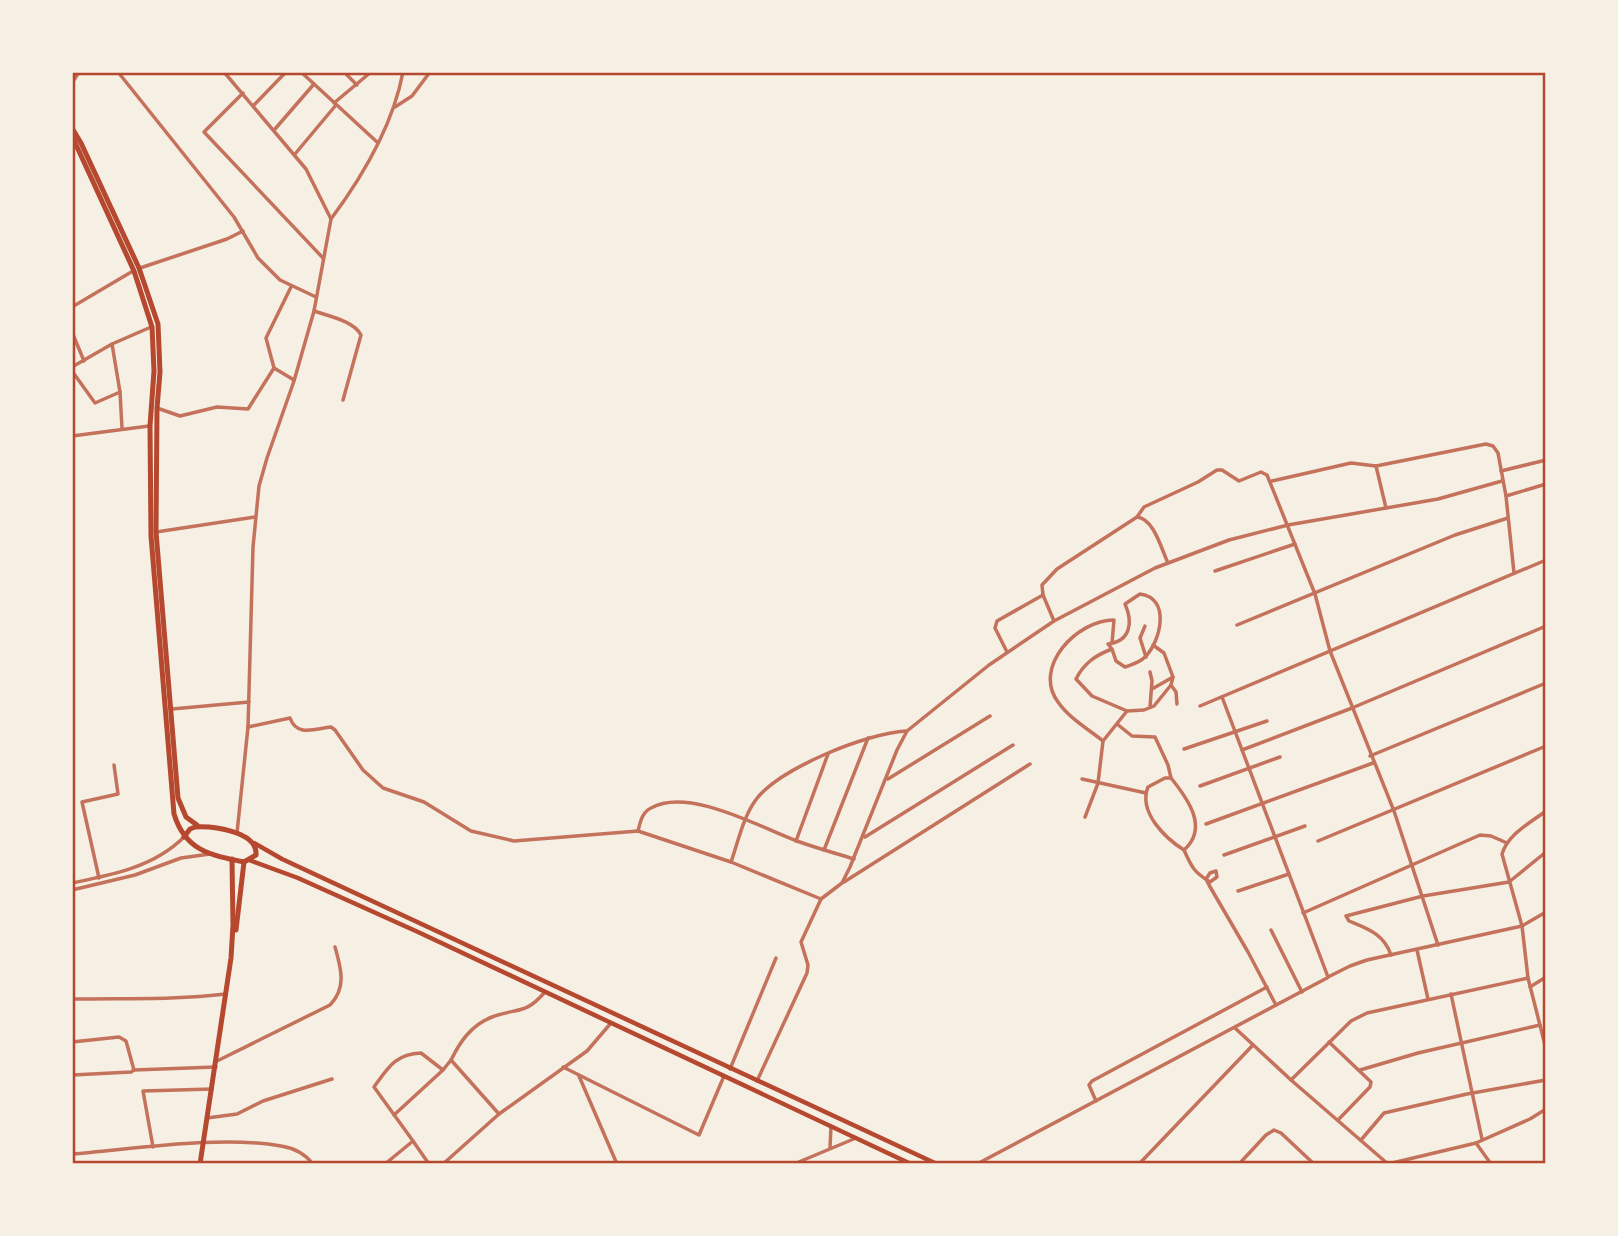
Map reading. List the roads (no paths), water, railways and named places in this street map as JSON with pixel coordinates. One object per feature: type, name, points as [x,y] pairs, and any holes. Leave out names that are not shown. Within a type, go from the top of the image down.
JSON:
[{"type":"highway","points":[[72,128],[136,269],[158,324],[160,363],[156,532],[178,798],[186,817],[200,826],[237,834],[254,843],[257,848],[256,855],[247,861],[198,849],[184,837],[174,814],[151,536],[150,426],[154,371],[152,327],[136,269],[72,136]]},
{"type":"highway","points":[[184,837],[190,829],[200,826]]},
{"type":"highway","points":[[231,958],[234,914],[232,859]]},
{"type":"highway","points":[[200,1164],[247,861]]},
{"type":"main road","points":[[254,843],[282,859],[937,1164]]},
{"type":"main road","points":[[247,861],[314,885],[911,1164]]},
{"type":"street","points":[[72,83],[79,72]]},
{"type":"street","points":[[118,72],[234,216],[258,258],[272,274],[291,287],[316,297]]},
{"type":"street","points":[[224,72],[306,169],[331,219]]},
{"type":"street","points":[[254,105],[285,72]]},
{"type":"street","points":[[301,72],[377,142]]},
{"type":"street","points":[[344,72],[357,86]]},
{"type":"street","points":[[361,72],[366,77]]},
{"type":"street","points":[[295,154],[335,104],[372,72]]},
{"type":"street","points":[[393,108],[412,96],[430,72]]},
{"type":"street","points":[[237,834],[249,702],[259,486],[314,311],[331,219],[356,183],[377,142],[393,108],[402,73]]},
{"type":"street","points":[[275,130],[314,83]]},
{"type":"street","points":[[243,93],[204,132],[323,258]]},
{"type":"street","points":[[72,307],[136,269],[227,239],[243,231]]},
{"type":"street","points":[[291,287],[266,338],[275,368],[294,381]]},
{"type":"street","points":[[314,311],[360,331],[343,400]]},
{"type":"street","points":[[120,391],[95,403],[72,369],[111,344],[152,327]]},
{"type":"street","points":[[72,332],[84,361]]},
{"type":"street","points":[[111,344],[120,391],[122,429]]},
{"type":"street","points":[[157,408],[180,416],[217,407],[248,409],[275,368]]},
{"type":"street","points":[[72,436],[150,426]]},
{"type":"street","points":[[1271,482],[1351,463],[1376,466],[1486,444],[1493,446],[1498,453],[1506,496],[1514,573]]},
{"type":"street","points":[[1500,471],[1546,460]]},
{"type":"street","points":[[1376,466],[1386,508]]},
{"type":"street","points":[[1054,621],[1043,595],[1042,585],[1058,569],[1137,517],[1144,508],[1217,470],[1222,470],[1238,481],[1263,472],[1271,482],[1315,594],[1330,652],[1394,811],[1438,945]]},
{"type":"street","points":[[842,883],[907,731],[1007,652],[1054,621],[1168,563],[1220,543],[1288,525],[1438,499],[1502,481]]},
{"type":"street","points":[[1506,496],[1546,484]]},
{"type":"street","points":[[156,532],[256,517]]},
{"type":"street","points":[[1137,517],[1144,518],[1150,524],[1168,563]]},
{"type":"street","points":[[1237,625],[1455,535],[1508,518]]},
{"type":"street","points":[[1215,571],[1295,544]]},
{"type":"street","points":[[1200,706],[1546,560]]},
{"type":"street","points":[[1103,741],[1058,702],[1050,680],[1053,664],[1063,648],[1086,626],[1104,620],[1114,620],[1114,645],[1116,661],[1125,667],[1146,657],[1161,621],[1159,610],[1147,595],[1140,594],[1125,604],[1130,619],[1127,633],[1114,645],[1092,658],[1076,679],[1092,696],[1127,711],[1150,708],[1162,698],[1173,677],[1164,653],[1153,645]]},
{"type":"street","points":[[1007,652],[995,623],[1043,595]]},
{"type":"street","points":[[1126,608],[1135,606]]},
{"type":"street","points":[[1145,626],[1140,638],[1146,657]]},
{"type":"street","points":[[1242,750],[1352,708],[1546,626]]},
{"type":"street","points":[[1150,672],[1150,708]]},
{"type":"street","points":[[1152,690],[1173,677]]},
{"type":"street","points":[[1370,756],[1546,683]]},
{"type":"street","points":[[1171,685],[1176,692],[1177,704]]},
{"type":"street","points":[[1222,697],[1328,977]]},
{"type":"street","points":[[172,709],[249,702]]},
{"type":"street","points":[[1085,817],[1098,783],[1103,741],[1127,711]]},
{"type":"street","points":[[886,780],[990,716]]},
{"type":"street","points":[[247,727],[290,718],[293,727],[300,731],[331,727],[363,770],[383,788],[424,802],[461,827],[490,838],[514,841],[638,831],[731,862],[821,898]]},
{"type":"street","points":[[1184,749],[1267,721]]},
{"type":"street","points":[[1116,724],[1132,736],[1155,737],[1171,778],[1188,802],[1196,825],[1193,842],[1184,850]]},
{"type":"street","points":[[731,862],[745,820],[756,799],[771,784],[795,769],[868,738],[886,732],[907,731]]},
{"type":"street","points":[[824,850],[868,738]]},
{"type":"street","points":[[863,838],[1013,745]]},
{"type":"street","points":[[1318,841],[1546,746]]},
{"type":"street","points":[[796,841],[828,754]]},
{"type":"street","points":[[1200,786],[1248,766],[1280,757]]},
{"type":"street","points":[[1206,824],[1373,763]]},
{"type":"street","points":[[757,1081],[807,973],[808,965],[801,943],[821,898],[1030,764]]},
{"type":"street","points":[[99,878],[82,802],[118,794],[114,765]]},
{"type":"street","points":[[1171,778],[1148,787],[1146,793],[1150,815],[1169,841],[1184,850],[1193,870],[1206,879],[1276,1005]]},
{"type":"street","points":[[1082,779],[1146,793]]},
{"type":"street","points":[[638,831],[645,812],[653,807],[695,803],[796,841],[854,859]]},
{"type":"street","points":[[1546,811],[1507,843],[1502,855],[1522,926],[1528,978],[1546,1049]]},
{"type":"street","points":[[1224,855],[1305,826]]},
{"type":"street","points":[[1303,913],[1480,835],[1491,836],[1507,843]]},
{"type":"street","points":[[72,883],[99,878],[156,859],[170,851],[184,837]]},
{"type":"street","points":[[1391,955],[1387,943],[1380,936],[1349,921],[1346,916],[1423,896],[1509,881],[1546,852]]},
{"type":"street","points":[[72,890],[135,875],[181,858],[216,854]]},
{"type":"street","points":[[1238,891],[1289,874]]},
{"type":"street","points":[[977,1164],[1358,963],[1522,926],[1546,912]]},
{"type":"street","points":[[1271,930],[1302,992]]},
{"type":"street","points":[[72,1075],[216,1064],[330,1005],[337,998],[341,987],[335,947]]},
{"type":"street","points":[[1417,949],[1428,999]]},
{"type":"street","points":[[730,1069],[776,958]]},
{"type":"street","points":[[1530,987],[1546,977]]},
{"type":"street","points":[[1291,1080],[1352,1021],[1367,1013],[1528,978]]},
{"type":"street","points":[[1096,1101],[1089,1085],[1092,1081],[1267,988]]},
{"type":"street","points":[[394,1115],[443,1070],[461,1040],[481,1022],[491,1017],[528,1009],[545,992]]},
{"type":"street","points":[[72,999],[180,999],[226,994]]},
{"type":"street","points":[[1451,994],[1482,1140]]},
{"type":"street","points":[[443,1164],[499,1114],[587,1051],[612,1022]]},
{"type":"street","points":[[1360,1070],[1391,1060],[1540,1025]]},
{"type":"street","points":[[1235,1028],[1388,1164],[1476,1143],[1546,1109]]},
{"type":"street","points":[[72,1042],[119,1037],[126,1041],[134,1070]]},
{"type":"street","points":[[1329,1042],[1360,1070],[1371,1085],[1338,1120]]},
{"type":"street","points":[[1139,1164],[1253,1045]]},
{"type":"street","points":[[429,1164],[374,1087],[400,1057],[421,1053],[443,1070]]},
{"type":"street","points":[[451,1060],[499,1114]]},
{"type":"street","points":[[563,1067],[699,1135],[724,1076]]},
{"type":"street","points":[[578,1075],[617,1164]]},
{"type":"street","points":[[206,1118],[237,1114],[263,1101],[332,1079]]},
{"type":"street","points":[[1361,1140],[1384,1113],[1546,1080]]},
{"type":"street","points":[[152,1147],[143,1091],[212,1089]]},
{"type":"street","points":[[830,1149],[831,1126]]},
{"type":"street","points":[[1239,1164],[1274,1130],[1281,1133],[1314,1164]]},
{"type":"street","points":[[794,1164],[856,1138]]},
{"type":"street","points":[[385,1164],[413,1142]]},
{"type":"street","points":[[72,1154],[204,1143],[281,1146],[305,1155],[313,1164]]},
{"type":"street","points":[[1476,1143],[1491,1164]]}]
